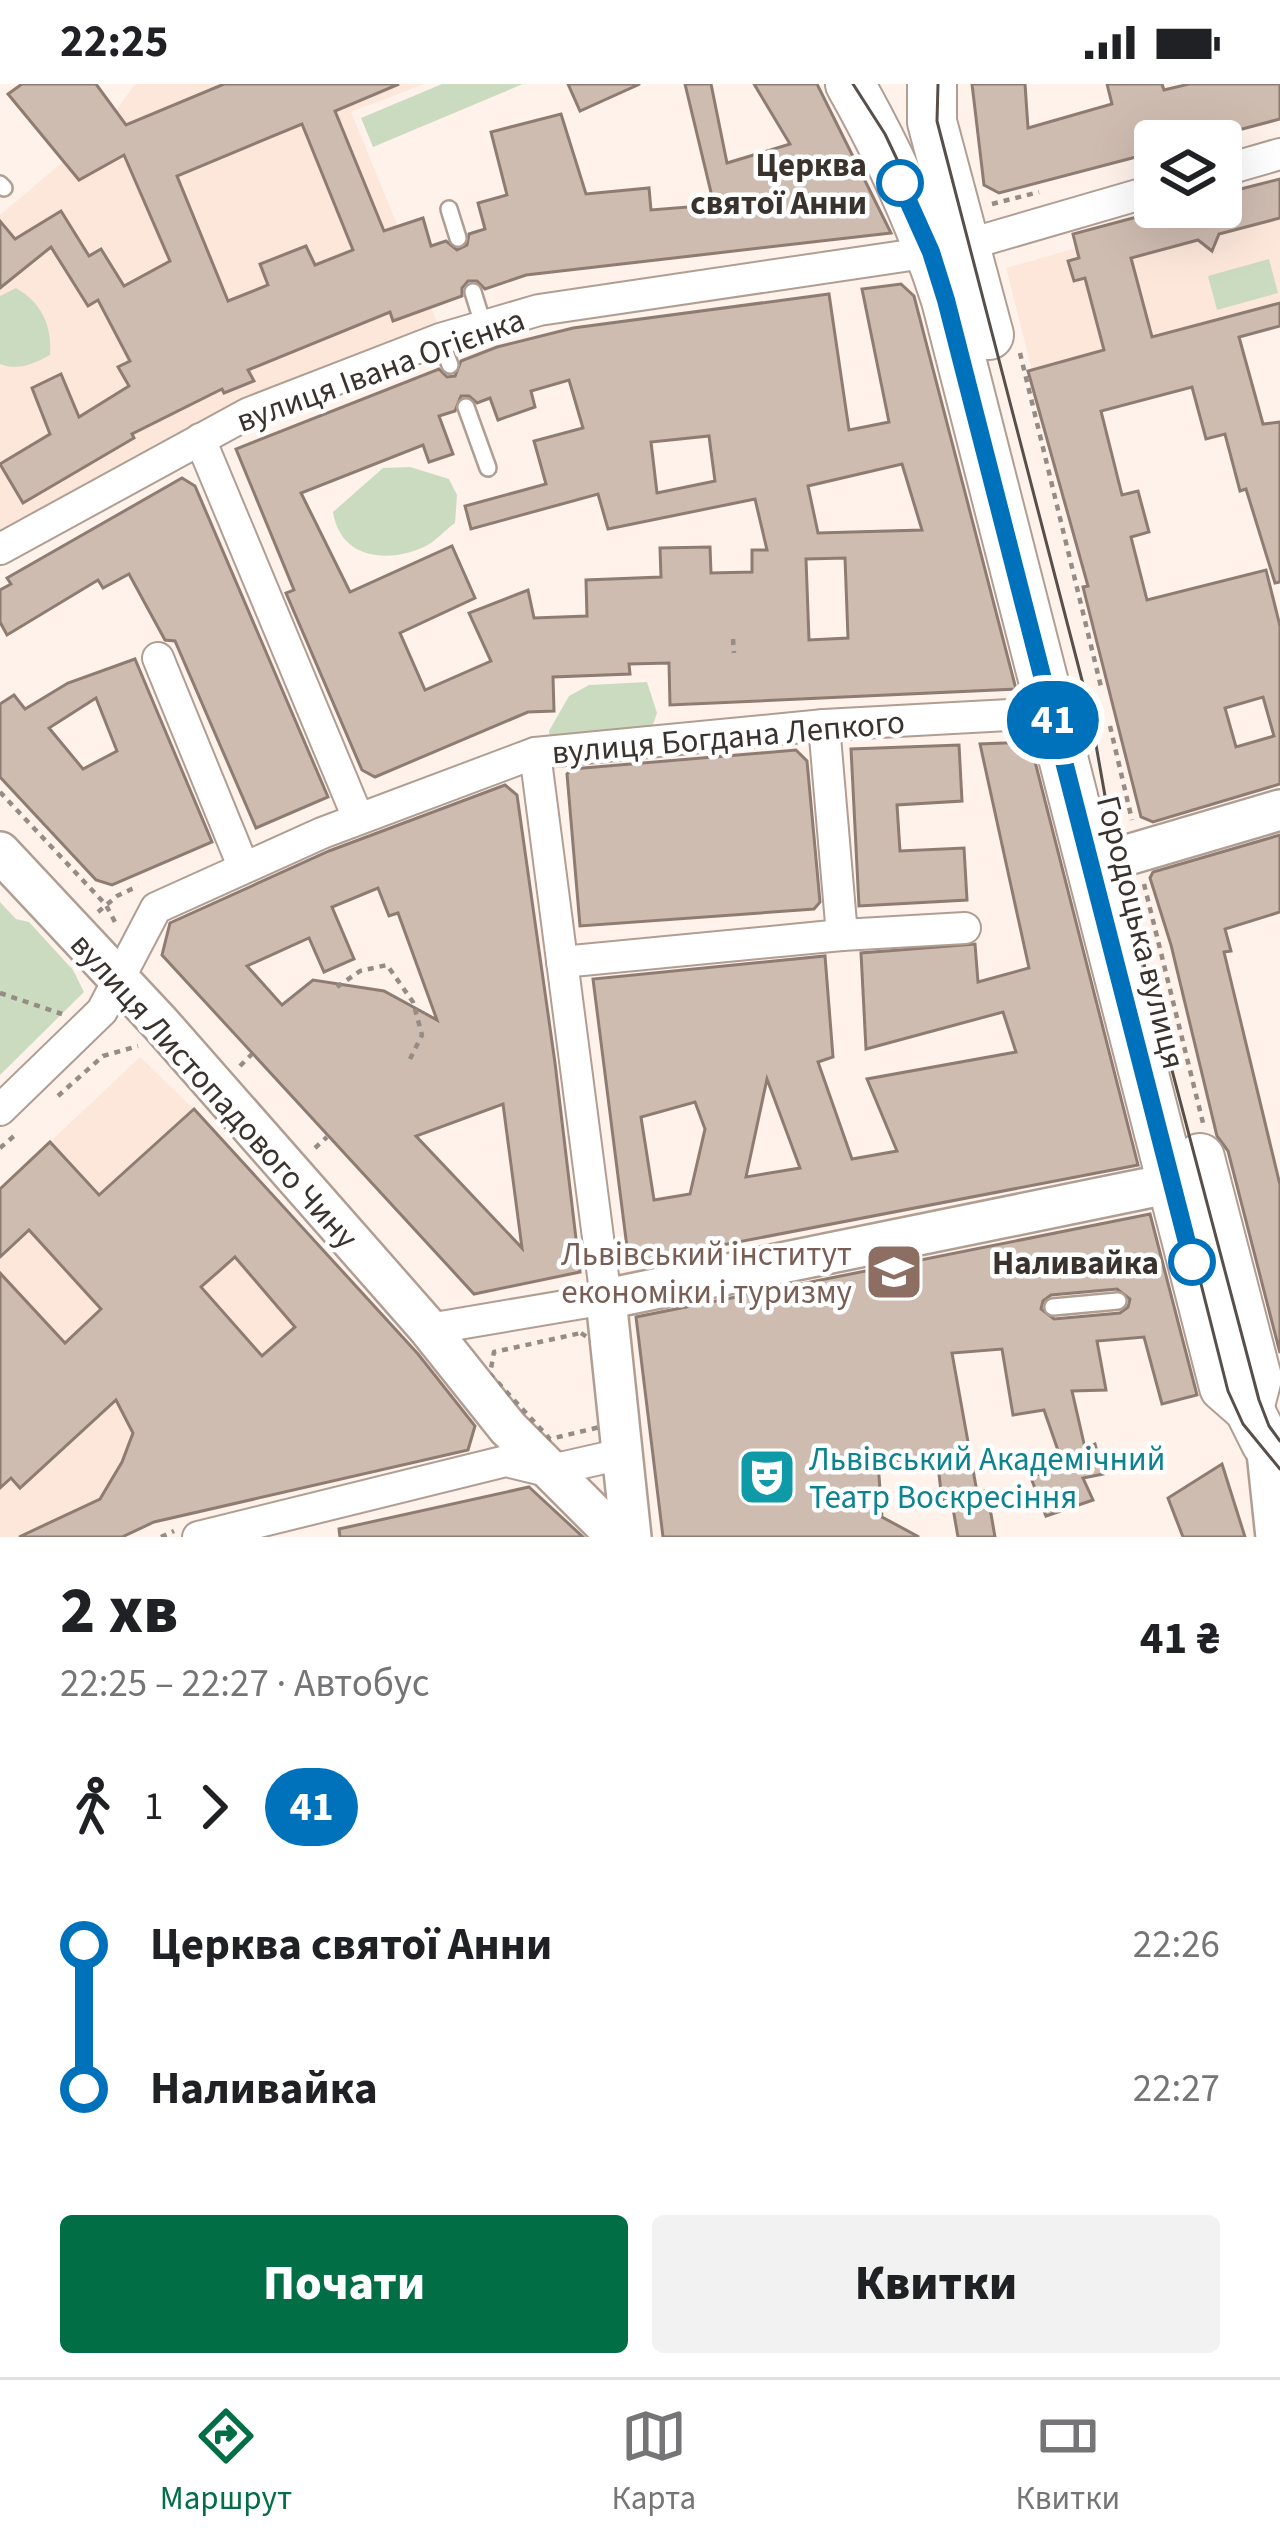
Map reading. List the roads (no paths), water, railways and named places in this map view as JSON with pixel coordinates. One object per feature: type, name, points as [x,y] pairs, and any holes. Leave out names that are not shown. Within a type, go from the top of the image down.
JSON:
[{"type":"main road","name":"Городоцька вулиця","points":[[850,84],[948,249],[1088,713],[1125,866],[1188,1179],[1258,1378],[1269,1427]]},
{"type":"main road","points":[[932,84],[932,122],[948,249]]},
{"type":"street","points":[[1242,165],[1280,154]]},
{"type":"street","name":"вулиця Івана Огієнка","points":[[0,549],[248,413],[445,352],[484,325],[539,310],[948,249],[1134,196]]},
{"type":"street","points":[[200,440],[358,818]]},
{"type":"street","points":[[158,658],[243,866]]},
{"type":"street","name":"вулиця Богдана Лепкого","points":[[0,1110],[92,1023],[156,908],[358,818],[535,753],[824,725],[1088,713]]},
{"type":"street","points":[[824,725],[842,934]]},
{"type":"street","points":[[535,753],[606,1299],[613,1440],[631,1537]]},
{"type":"street","points":[[1125,866],[1280,810]]},
{"type":"street","name":"вулиця Листопадового Чину","points":[[0,852],[429,1329],[547,1471],[617,1537]]},
{"type":"street","points":[[562,962],[842,934],[964,928]]},
{"type":"street","points":[[429,1329],[606,1299],[1188,1179]]},
{"type":"street","points":[[1269,1427],[1276,1537]]},
{"type":"street","points":[[198,1537],[506,1460],[547,1471],[613,1440]]},
{"type":"lane","points":[[449,209],[458,238]]},
{"type":"lane","points":[[473,292],[484,325]]},
{"type":"lane","points":[[466,407],[488,468]]},
{"type":"lane","points":[[1053,1306],[1118,1301]]},
{"type":"tram line","points":[[853,84],[885,134],[940,250],[1228,1391],[1243,1424],[1280,1469]]},
{"type":"tram line","points":[[938,84],[937,121],[1090,711],[1116,858],[1259,1400],[1280,1441]]},
{"type":"place","name":"Церква святої Анни","points":[[900,183]]},
{"type":"place","name":"Наливайка","points":[[1192,1262]]},
{"type":"place","name":"Львівський інститут економіки і туризму","points":[[894,1272]]},
{"type":"place","name":"Львівський Академічний Театр Воскресіння","points":[[767,1477]]}]
